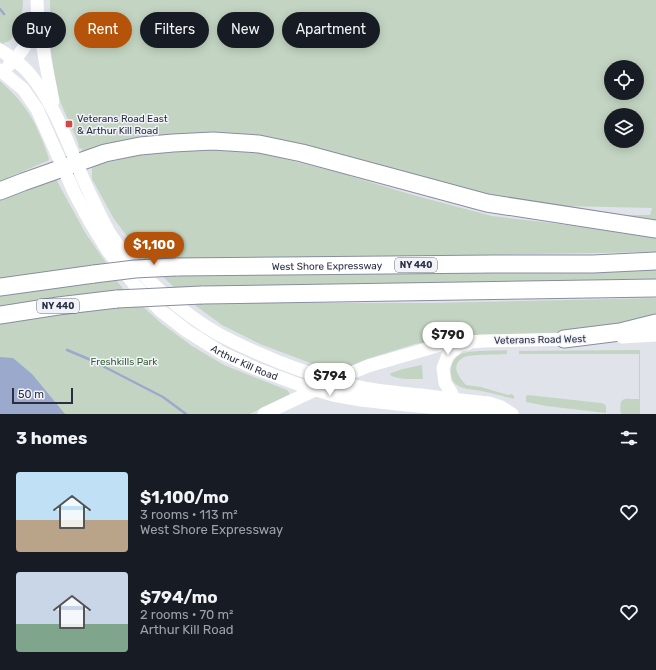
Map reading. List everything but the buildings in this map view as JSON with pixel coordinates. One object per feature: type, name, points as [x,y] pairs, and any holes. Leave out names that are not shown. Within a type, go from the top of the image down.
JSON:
[{"type":"highway","points":[[0,191],[105,153],[140,146],[173,142],[213,141],[259,144],[302,153],[488,204],[656,228]]},
{"type":"highway","name":"West Shore Expressway","points":[[0,287],[135,269],[176,267],[593,264],[656,261]]},
{"type":"highway","name":"NY 440","points":[[0,315],[117,299],[202,295],[656,288]]},
{"type":"highway","points":[[564,339],[620,332],[656,323]]},
{"type":"street","points":[[37,0],[38,12]]},
{"type":"street","points":[[23,48],[15,60],[1,70],[23,89],[37,109],[69,166]]},
{"type":"street","points":[[43,48],[55,115],[69,166]]},
{"type":"street","points":[[0,50],[28,71],[42,90],[55,115]]},
{"type":"street","name":"Arthur Kill Road","points":[[69,166],[112,237],[128,257],[152,282],[184,311],[218,334],[246,349],[294,368],[333,381],[376,390],[489,404],[501,407],[511,414]]},
{"type":"street","name":"Arthur Kill Road","points":[[69,166],[74,194],[85,214],[108,251],[134,284],[160,310],[187,331],[222,353],[257,369],[300,385],[354,400],[511,414]]},
{"type":"street","name":"Veterans Road West","points":[[264,414],[368,366],[444,344],[483,341],[656,335]]},
{"type":"street","points":[[454,399],[445,383],[443,368],[448,355],[460,345],[483,341]]},
{"type":"green space","points":[[0,0],[23,0],[22,12],[12,12],[12,38],[4,44],[0,42]]},
{"type":"green space","points":[[50,0],[656,0],[656,226],[621,215],[650,215],[652,208],[520,205],[245,136],[195,133],[137,137],[82,151],[82,149],[79,148],[78,142],[58,97],[51,48],[66,48],[66,12],[50,12]]},
{"type":"green space","points":[[0,81],[12,92],[32,118],[49,159],[48,161],[0,181]]},
{"type":"green space","points":[[244,150],[277,157],[340,173],[413,195],[492,216],[656,236],[656,252],[146,261],[114,219],[92,179],[92,166],[150,152]]},
{"type":"green space","points":[[56,177],[86,234],[107,264],[0,279],[0,199]]},
{"type":"green space","points":[[656,267],[656,282],[175,288],[162,276],[267,273]]},
{"type":"green space","points":[[115,279],[126,292],[0,307],[0,292]]},
{"type":"green space","points":[[656,298],[656,318],[617,327],[552,334],[467,336],[415,344],[367,359],[342,370],[335,368],[332,370],[313,364],[260,344],[222,325],[192,303],[431,303]]},
{"type":"green space","name":"Freshkills Park","points":[[141,305],[161,323],[192,346],[224,365],[287,390],[290,394],[250,414],[0,414],[0,322],[11,319]]},
{"type":"green space","points":[[507,350],[507,354],[477,355],[462,358],[458,362],[456,369],[460,378],[466,385],[481,387],[508,395],[512,394],[514,399],[463,388],[455,384],[451,374],[451,367],[455,358],[459,355],[476,351]]},
{"type":"green space","points":[[640,350],[640,414],[621,414],[620,408],[624,399],[639,399],[639,354],[519,354],[519,351],[508,351]]},
{"type":"green space","points":[[422,365],[423,379],[401,378],[390,375],[391,373],[403,369]]},
{"type":"green space","points":[[526,396],[601,403],[606,406],[606,413],[546,406],[526,402]]},
{"type":"water","points":[[0,357],[13,358],[32,374],[65,414],[0,414]]},
{"type":"waterway","points":[[0,9],[4,14]]},
{"type":"waterway","points":[[67,350],[91,360],[163,397],[186,414]]},
{"type":"place","name":"Veterans Road East & Arthur Kill Road","points":[[69,124]]}]
